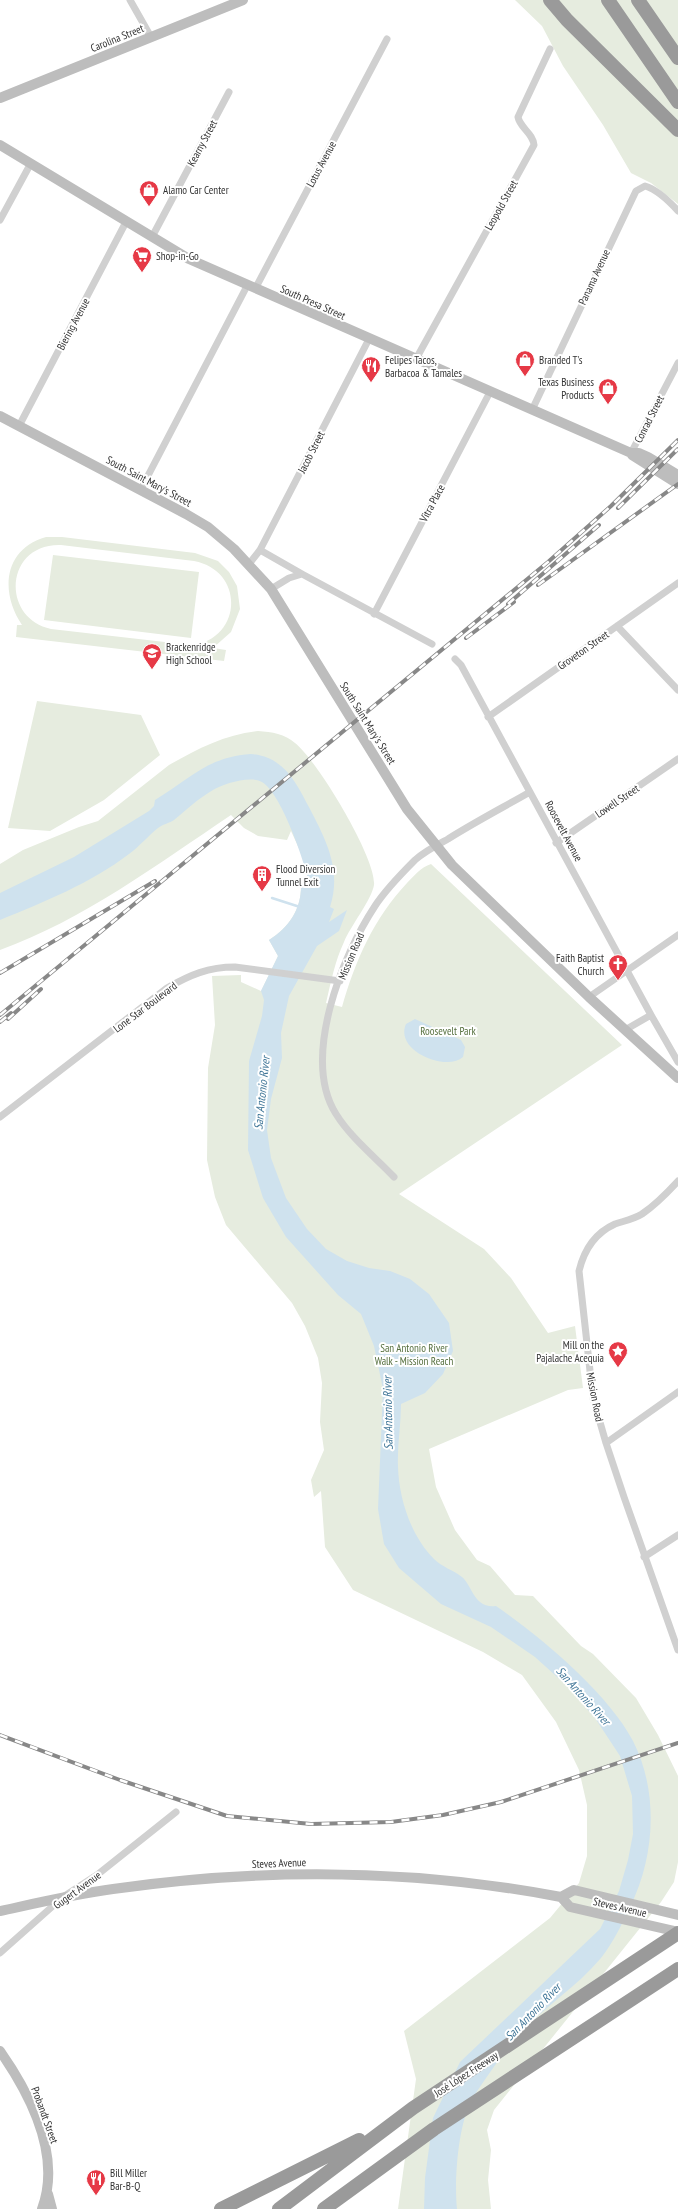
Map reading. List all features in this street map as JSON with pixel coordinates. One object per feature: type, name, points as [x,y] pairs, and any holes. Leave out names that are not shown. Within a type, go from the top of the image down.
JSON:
[{"type":"highway","points":[[550,0],[567,20],[678,130]]},
{"type":"highway","points":[[608,0],[678,102]]},
{"type":"highway","points":[[638,0],[678,58]]},
{"type":"highway","name":"José López Freeway","points":[[279,2209],[413,2108],[678,1933]]},
{"type":"highway","points":[[324,2209],[396,2156],[678,1969]]},
{"type":"highway","points":[[221,2209],[395,2121]]},
{"type":"highway","points":[[341,2209],[362,2180]]},
{"type":"main road","name":"Carolina Street","points":[[0,98],[243,0]]},
{"type":"main road","name":"South Presa Street","points":[[0,145],[189,259],[251,288],[631,453],[639,453],[678,475]]},
{"type":"main road","name":"South Saint Mary's Street","points":[[0,416],[141,489],[208,527],[249,564],[270,589],[407,809],[436,846]]},
{"type":"main road","name":"South Presa Street","points":[[631,453],[635,458],[678,484]]},
{"type":"main road","points":[[436,846],[473,887],[678,1078]]},
{"type":"main road","name":"Steves Avenue","points":[[0,1911],[63,1897],[167,1882],[226,1877],[313,1874],[463,1881],[561,1897],[574,1890],[678,1916]]},
{"type":"main road","name":"Steves Avenue","points":[[561,1897],[570,1907],[678,1933]]},
{"type":"main road","name":"Probandt Street","points":[[0,2051],[24,2089],[46,2144],[48,2194],[52,2209]]},
{"type":"main road","name":"Probandt Street","points":[[42,2209],[48,2194]]},
{"type":"street","points":[[130,0],[151,37]]},
{"type":"street","name":"Lotus Avenue","points":[[141,489],[387,39]]},
{"type":"street","name":"Leopold Street","points":[[416,360],[534,145],[533,140],[520,124],[518,117],[550,49]]},
{"type":"street","name":"Kearny Street","points":[[152,237],[229,92]]},
{"type":"street","points":[[0,220],[30,164]]},
{"type":"street","name":"Panama Avenue","points":[[532,410],[633,195],[641,188],[648,187],[667,199],[678,211]]},
{"type":"street","name":"Biering Avenue","points":[[19,426],[126,222]]},
{"type":"street","name":"Jacob Street","points":[[249,564],[260,550],[369,339]]},
{"type":"street","name":"Conrad Street","points":[[631,453],[678,363]]},
{"type":"street","name":"Vitra Place","points":[[374,614],[490,392]]},
{"type":"street","points":[[260,550],[374,614],[432,644]]},
{"type":"street","points":[[270,589],[289,578],[302,574]]},
{"type":"street","name":"Groveton Street","points":[[488,717],[678,583]]},
{"type":"street","points":[[617,626],[678,690]]},
{"type":"street","name":"Roosevelt Avenue","points":[[455,659],[530,792],[626,971],[678,1062]]},
{"type":"street","name":"Lowell Street","points":[[556,843],[678,759]]},
{"type":"street","name":"Mission Road","points":[[394,1177],[344,1125],[330,1100],[325,1080],[323,1048],[329,1017],[348,955],[376,905],[416,860],[436,846],[530,792]]},
{"type":"street","points":[[590,997],[678,935]]},
{"type":"street","name":"Lone Star Boulevard","points":[[0,1117],[180,981],[205,970],[219,967],[340,981]]},
{"type":"street","points":[[625,1030],[651,1015]]},
{"type":"street","name":"Mission Road","points":[[678,1181],[659,1201],[640,1215],[614,1225],[600,1233],[583,1254],[579,1271],[592,1387],[606,1443],[644,1557],[678,1650]]},
{"type":"street","points":[[606,1443],[678,1392]]},
{"type":"street","points":[[644,1557],[678,1535]]},
{"type":"street","name":"Gugert Avenue","points":[[0,1953],[63,1897],[97,1875],[176,1812]]},
{"type":"green space","points":[[515,0],[678,0],[678,204],[651,183],[631,173],[603,125],[563,66],[542,26]]},
{"type":"green space","points":[[46,537],[62,537],[195,553],[218,561],[229,572],[237,586],[240,609],[231,632],[213,648],[226,650],[224,661],[16,637],[17,625],[22,625],[15,613],[10,599],[10,574],[14,562],[21,551],[32,543]],"holes":[[[61,545],[194,561],[211,567],[223,578],[229,591],[231,605],[228,619],[220,631],[208,640],[191,645],[51,629],[34,622],[23,611],[17,597],[16,582],[20,568],[29,556],[42,548]]]},
{"type":"green space","points":[[53,555],[199,572],[191,638],[44,620]]},
{"type":"green space","points":[[37,701],[141,715],[160,755],[104,800],[50,831],[8,828]]},
{"type":"green space","name":"San Antonio River Walk - Mission Reach","points":[[258,731],[287,737],[305,753],[344,811],[366,854],[372,872],[374,885],[372,891],[341,949],[326,1003],[342,1007],[353,973],[375,925],[395,896],[421,869],[431,864],[622,1045],[399,1194],[484,1249],[511,1278],[548,1333],[575,1326],[583,1388],[568,1390],[429,1449],[436,1487],[455,1530],[477,1560],[490,1566],[515,1595],[533,1596],[581,1646],[593,1654],[636,1698],[658,1735],[678,1776],[678,1862],[674,1882],[661,1902],[494,2110],[487,2130],[491,2150],[488,2180],[491,2209],[398,2209],[416,2079],[404,2031],[550,1918],[579,1883],[587,1856],[587,1805],[579,1770],[556,1722],[522,1675],[483,1652],[353,1590],[325,1547],[321,1491],[314,1497],[311,1480],[324,1450],[320,1422],[322,1383],[318,1358],[305,1326],[292,1303],[226,1225],[215,1197],[207,1160],[208,1068],[215,1025],[212,976],[241,975],[241,982],[261,991],[278,956],[269,940],[289,923],[297,909],[301,892],[301,883],[309,882],[303,857],[291,831],[287,840],[258,836],[244,828],[231,815],[119,890],[90,907],[31,938],[0,950],[0,864],[23,850],[79,827],[98,821],[169,765],[190,753],[235,735]]},
{"type":"water","name":"San Antonio River","points":[[251,754],[263,756],[273,760],[288,773],[300,790],[322,832],[327,844],[333,868],[333,893],[330,907],[334,909],[329,922],[347,910],[339,931],[317,946],[289,996],[281,1033],[282,1058],[271,1099],[267,1130],[271,1158],[286,1198],[307,1229],[326,1249],[347,1261],[369,1268],[390,1271],[410,1279],[429,1294],[449,1323],[453,1351],[443,1374],[425,1393],[401,1404],[398,1467],[401,1492],[408,1516],[419,1539],[434,1559],[462,1577],[474,1596],[483,1604],[496,1606],[533,1633],[572,1667],[608,1704],[633,1741],[647,1781],[651,1824],[649,1846],[645,1867],[627,1913],[613,1940],[601,1958],[581,1979],[536,2017],[512,2041],[471,2101],[463,2125],[458,2154],[456,2184],[457,2209],[424,2209],[425,2178],[433,2118],[460,2062],[600,1929],[619,1891],[628,1860],[633,1834],[632,1796],[620,1756],[595,1718],[567,1686],[535,1657],[491,1627],[441,1604],[399,1568],[384,1544],[378,1509],[383,1389],[374,1346],[361,1314],[338,1295],[286,1237],[263,1198],[248,1150],[249,1061],[262,1016],[264,1000],[261,991],[278,956],[269,940],[289,923],[297,909],[301,892],[301,883],[309,882],[297,844],[277,799],[269,789],[262,782],[257,780],[251,779],[237,781],[223,785],[208,793],[174,820],[158,828],[129,854],[99,874],[50,899],[0,920],[0,893],[74,857],[149,811],[154,806],[155,800],[200,770],[222,760]]},
{"type":"water","points":[[415,1019],[461,1040],[465,1047],[463,1057],[455,1061],[446,1062],[424,1056],[415,1050],[408,1043],[404,1034],[406,1024]]},
{"type":"waterway","points":[[272,898],[300,907]]},
{"type":"railway","points":[[0,1015],[548,562],[611,506],[678,440]]},
{"type":"railway","points":[[618,508],[678,449]]},
{"type":"railway","points":[[538,585],[678,484]]},
{"type":"railway","points":[[508,604],[599,525]]},
{"type":"railway","points":[[466,638],[514,602]]},
{"type":"railway","points":[[0,973],[155,881]]},
{"type":"railway","points":[[8,1019],[41,989]]},
{"type":"railway","points":[[0,1022],[11,1013]]},
{"type":"railway","points":[[0,1735],[120,1780],[227,1816],[311,1824],[391,1822],[443,1815],[501,1802],[678,1743]]},
{"type":"place","name":"Alamo Car Center","points":[[149,207]]},
{"type":"place","name":"Shop-in-Go","points":[[142,273]]},
{"type":"place","name":"Branded T's","points":[[525,377]]},
{"type":"place","name":"Felipes Tacos, Barbacoa & Tamales","points":[[371,383]]},
{"type":"place","name":"Texas Business Products","points":[[608,405]]},
{"type":"place","name":"Brackenridge High School","points":[[152,670]]},
{"type":"place","name":"Flood Diversion Tunnel Exit","points":[[262,892]]},
{"type":"place","name":"Faith Baptist Church","points":[[618,981]]},
{"type":"place","name":"Mill on the Pajalache Acequia","points":[[618,1368]]},
{"type":"place","name":"Bill Miller Bar-B-Q","points":[[96,2196]]},
{"type":"park label","name":"Roosevelt Park","points":[[448,1031]]}]
